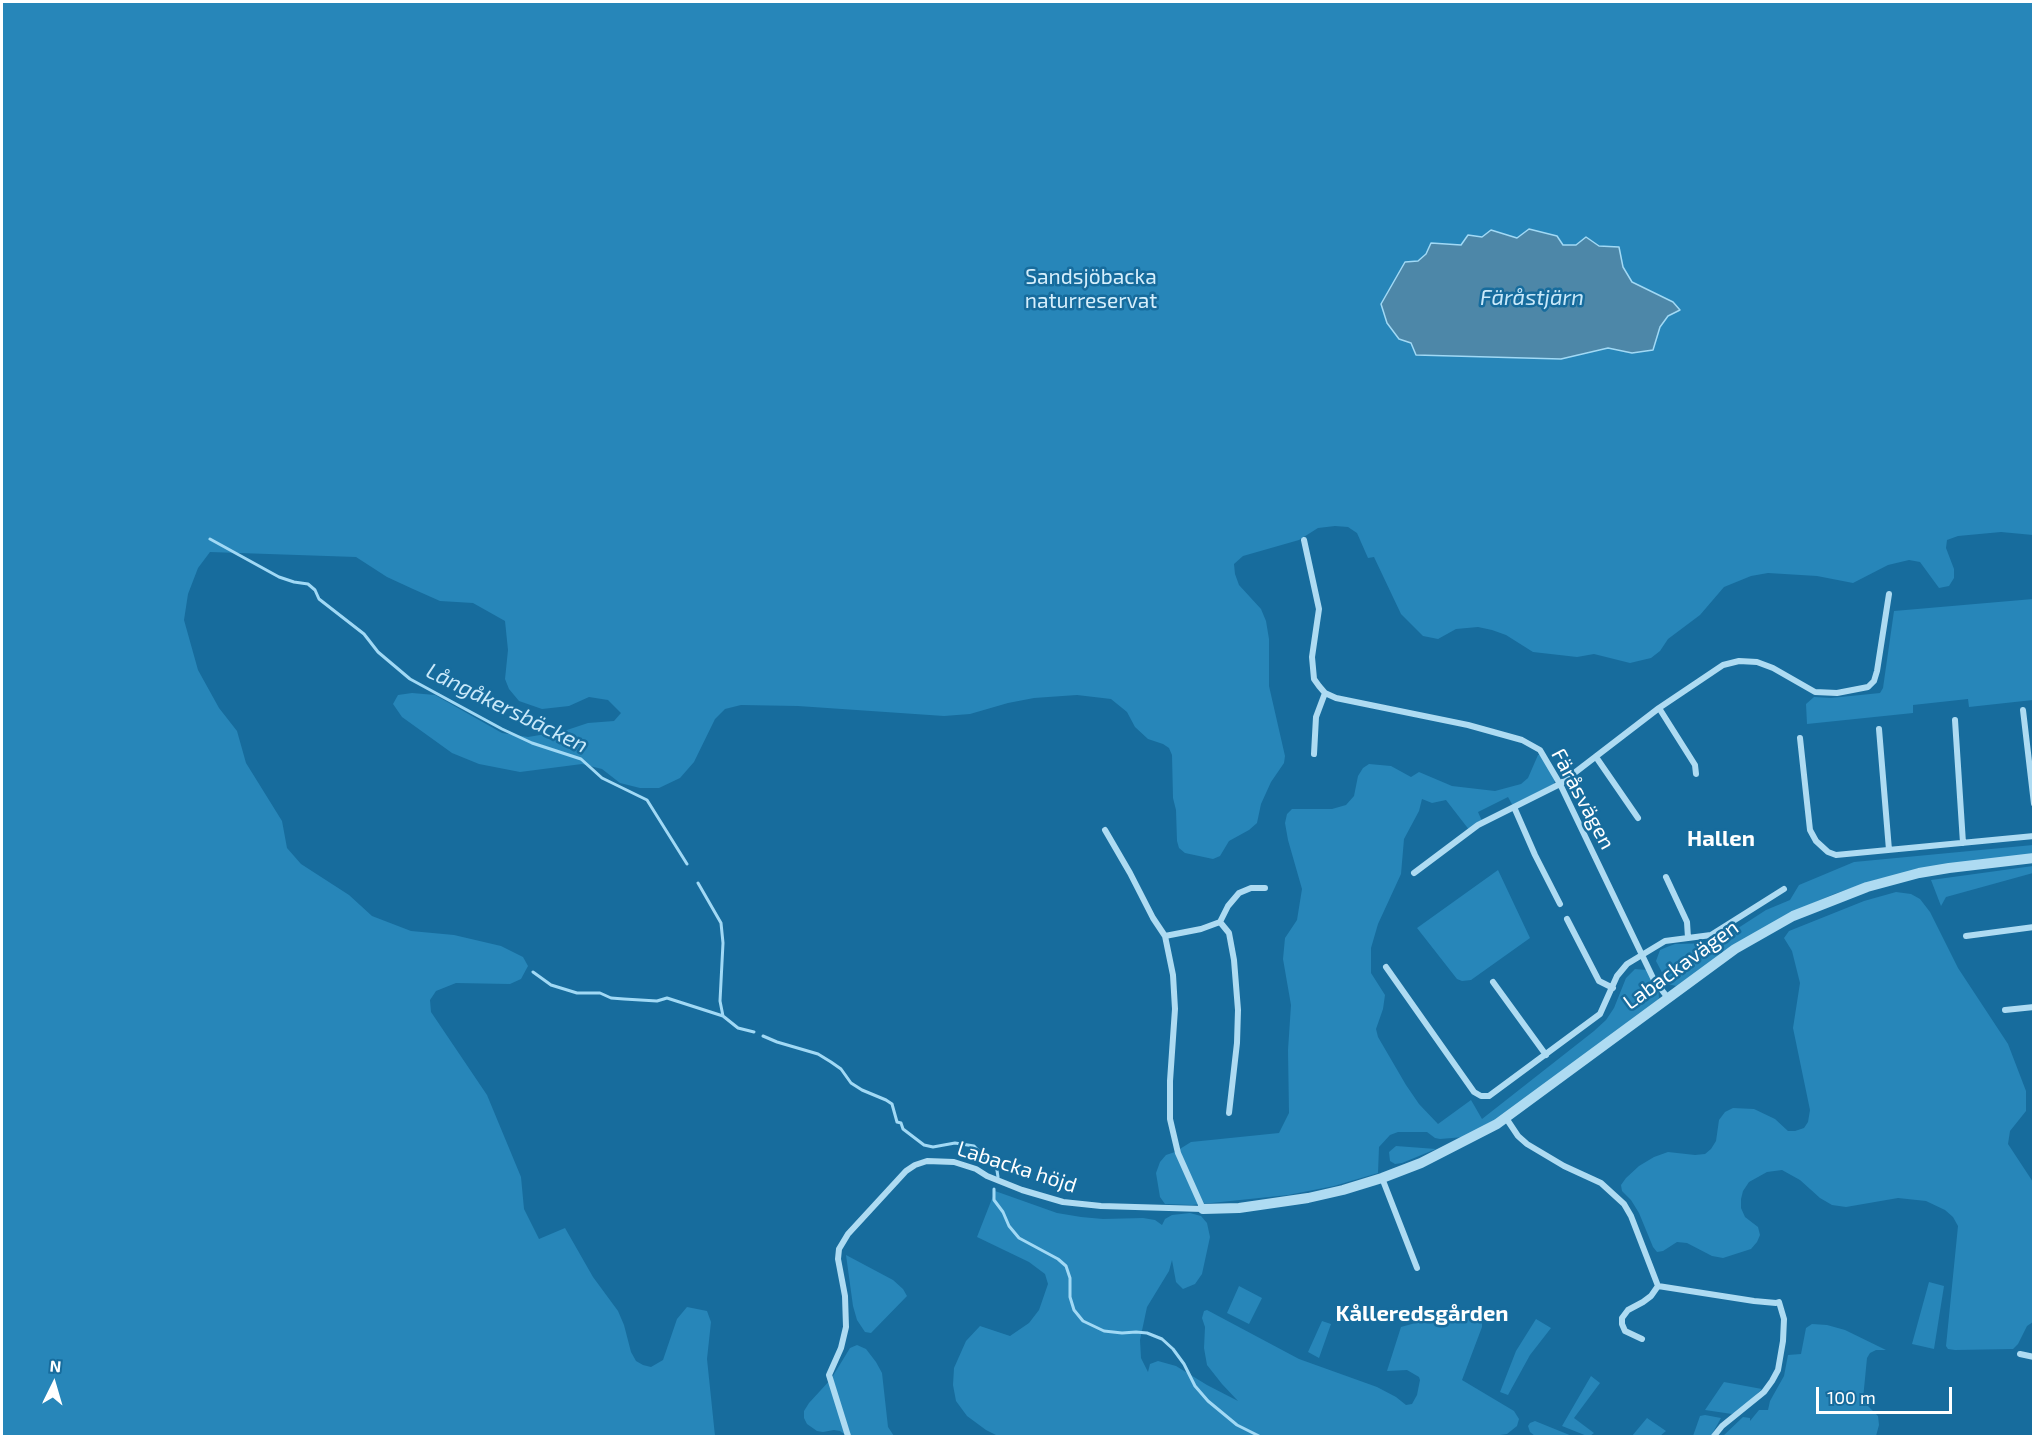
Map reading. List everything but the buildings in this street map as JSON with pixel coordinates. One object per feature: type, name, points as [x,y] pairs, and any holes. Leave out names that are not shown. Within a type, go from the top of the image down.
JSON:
[{"type":"street","points":[[1304,540],[1319,609],[1312,669],[1314,679],[1325,693],[1317,709],[1314,754]]},
{"type":"street","points":[[1414,873],[1478,825],[1560,784],[1659,708],[1723,665],[1739,661],[1757,662],[1773,668],[1815,692],[1837,693],[1868,687],[1874,681],[1877,671],[1889,594]]},
{"type":"street","name":"Färåsvägen","points":[[1325,693],[1357,704],[1468,725],[1522,740],[1540,750],[1560,784],[1654,980],[1668,998]]},
{"type":"street","points":[[1659,708],[1695,765],[1696,774]]},
{"type":"street","points":[[2024,710],[2034,804]]},
{"type":"street","points":[[1955,720],[1963,843]]},
{"type":"street","points":[[1879,729],[1889,850]]},
{"type":"street","points":[[1800,738],[1810,830],[1816,841],[1828,852],[1836,855],[2034,836]]},
{"type":"street","points":[[1596,757],[1638,818]]},
{"type":"street","points":[[1514,807],[1534,855],[1560,904]]},
{"type":"street","points":[[1105,830],[1153,918],[1166,936],[1173,975],[1175,1009],[1170,1119],[1178,1153],[1203,1209]]},
{"type":"street","name":"Labackavägen","points":[[1203,1209],[1239,1208],[1288,1202],[1343,1190],[1421,1163],[1506,1118],[1735,949],[1793,916],[1846,894],[1919,873],[2034,858]]},
{"type":"street","points":[[1666,876],[1687,922],[1688,938]]},
{"type":"street","points":[[1166,936],[1201,929],[1220,922],[1228,906],[1239,893],[1251,888],[1265,888]]},
{"type":"street","points":[[1386,967],[1474,1092],[1481,1096],[1489,1096],[1600,1014],[1617,976],[1627,964],[1665,940],[1711,935],[1784,889]]},
{"type":"street","points":[[1567,919],[1599,981],[1612,988]]},
{"type":"street","points":[[1220,922],[1229,933],[1237,985],[1237,1043],[1229,1113]]},
{"type":"street","points":[[1966,936],[2034,927]]},
{"type":"street","points":[[1493,982],[1546,1055]]},
{"type":"street","points":[[2005,1010],[2034,1007]]},
{"type":"street","points":[[1506,1118],[1518,1136],[1527,1144],[1564,1166],[1601,1183],[1624,1204],[1634,1222],[1658,1286]]},
{"type":"street","name":"Labacka höjd","points":[[848,1437],[829,1375],[841,1348],[846,1328],[845,1296],[838,1259],[839,1249],[848,1234],[906,1171],[927,1161],[954,1162],[976,1169],[1022,1190],[1063,1203],[1203,1209]]},
{"type":"street","points":[[1382,1178],[1417,1268]]},
{"type":"street","points":[[1641,1339],[1625,1331],[1622,1317],[1628,1310],[1651,1296],[1658,1286]]},
{"type":"street","points":[[1658,1286],[1754,1301],[1779,1302],[1784,1313],[1780,1357],[1775,1376],[1764,1392],[1722,1426],[1714,1437]]},
{"type":"street","points":[[2020,1354],[2034,1357]]},
{"type":"green space","name":"Sandsjöbacka naturreservat","points":[[2,2],[2033,2],[2033,535],[2001,532],[1958,536],[1947,540],[1946,548],[1954,569],[1954,578],[1949,586],[1939,588],[1920,562],[1909,560],[1888,565],[1853,583],[1817,576],[1768,573],[1751,576],[1724,587],[1700,615],[1668,639],[1660,651],[1651,658],[1630,663],[1594,654],[1577,657],[1533,652],[1506,635],[1478,627],[1456,629],[1438,639],[1423,636],[1401,614],[1374,557],[1368,558],[1357,533],[1348,527],[1318,528],[1299,540],[1243,556],[1234,564],[1235,574],[1239,585],[1261,609],[1266,621],[1269,639],[1269,686],[1285,756],[1284,763],[1271,782],[1261,804],[1257,823],[1229,841],[1220,856],[1213,859],[1185,853],[1179,848],[1173,798],[1172,755],[1169,748],[1148,739],[1135,727],[1127,712],[1111,699],[1077,695],[1034,698],[970,714],[944,716],[798,706],[741,705],[725,709],[715,719],[694,762],[680,778],[659,788],[640,788],[620,783],[602,769],[582,764],[520,772],[479,764],[452,753],[402,717],[393,704],[398,695],[412,693],[435,695],[502,733],[528,737],[564,731],[588,723],[614,721],[621,713],[608,700],[589,697],[569,706],[542,709],[519,701],[509,689],[505,679],[508,650],[505,621],[473,603],[440,601],[387,577],[356,557],[210,552],[198,568],[188,594],[184,620],[198,670],[219,708],[237,731],[246,763],[282,821],[287,848],[301,864],[349,895],[372,916],[411,931],[454,935],[501,946],[523,957],[528,966],[521,979],[510,984],[456,983],[436,991],[430,1000],[431,1012],[487,1095],[521,1177],[524,1209],[539,1239],[565,1228],[593,1277],[618,1311],[636,1361],[651,1367],[663,1360],[677,1319],[687,1307],[707,1311],[711,1322],[707,1359],[715,1436],[2,1436]]},
{"type":"green space","points":[[2033,599],[2033,700],[1969,707],[1968,699],[1913,705],[1913,713],[1807,724],[1806,704],[1814,697],[1831,698],[1880,693],[1883,688],[1894,611]]},
{"type":"green space","points":[[1538,755],[1541,755],[1555,780],[1554,784],[1513,806],[1508,797],[1478,812],[1482,821],[1470,831],[1446,800],[1432,803],[1422,799],[1419,811],[1404,839],[1401,874],[1378,924],[1371,948],[1371,973],[1385,995],[1376,1029],[1378,1037],[1419,1104],[1438,1124],[1471,1100],[1482,1119],[1606,1020],[1614,1008],[1626,978],[1635,969],[1647,970],[1658,990],[1657,1004],[1511,1111],[1464,1137],[1440,1139],[1427,1132],[1398,1132],[1390,1135],[1379,1147],[1378,1173],[1334,1186],[1288,1195],[1192,1205],[1165,1204],[1160,1197],[1156,1173],[1160,1162],[1166,1155],[1191,1142],[1279,1133],[1289,1113],[1288,1050],[1291,1005],[1283,959],[1285,938],[1297,920],[1302,889],[1288,840],[1285,823],[1287,814],[1292,809],[1332,809],[1346,805],[1354,796],[1358,776],[1369,764],[1391,766],[1411,777],[1419,772],[1452,786],[1495,791],[1521,784],[1528,778]]},
{"type":"green space","points":[[2033,845],[2033,854],[1878,879],[1834,894],[1788,914],[1676,986],[1668,984],[1656,961],[1660,950],[1675,944],[1715,943],[1766,910],[1790,900],[1799,885],[1854,862]]},
{"type":"green space","points":[[2033,866],[2033,873],[1946,897],[1941,906],[1931,880]]},
{"type":"green space","points":[[1498,870],[1530,938],[1471,980],[1462,981],[1457,979],[1417,928]]},
{"type":"green space","points":[[1896,892],[1911,894],[1920,899],[1930,912],[1958,968],[2008,1044],[2026,1091],[2026,1111],[2010,1131],[2008,1144],[2033,1182],[2033,1322],[2027,1326],[2013,1349],[1955,1350],[1948,1349],[1946,1346],[1958,1226],[1945,1210],[1926,1201],[1898,1198],[1846,1207],[1832,1205],[1820,1198],[1800,1180],[1782,1170],[1767,1172],[1749,1182],[1741,1199],[1741,1208],[1745,1217],[1758,1227],[1760,1235],[1757,1242],[1751,1249],[1723,1258],[1712,1256],[1687,1243],[1677,1242],[1657,1252],[1639,1213],[1622,1191],[1621,1185],[1626,1178],[1639,1166],[1654,1157],[1668,1152],[1705,1154],[1716,1141],[1719,1120],[1725,1112],[1733,1108],[1754,1109],[1775,1119],[1788,1131],[1804,1128],[1808,1122],[1810,1110],[1793,1028],[1800,983],[1792,951],[1784,938],[1789,931],[1864,901]]},
{"type":"green space","points":[[1396,1146],[1436,1149],[1395,1164],[1390,1161],[1389,1152]]},
{"type":"green space","points":[[995,1191],[1057,1213],[1081,1217],[1143,1218],[1155,1220],[1162,1225],[1165,1219],[1172,1215],[1190,1213],[1201,1216],[1207,1223],[1210,1237],[1202,1274],[1195,1284],[1183,1289],[1176,1282],[1172,1260],[1169,1271],[1147,1307],[1140,1340],[1141,1358],[1148,1372],[1150,1364],[1158,1361],[1176,1366],[1238,1401],[1207,1365],[1204,1348],[1205,1327],[1202,1318],[1204,1311],[1207,1310],[1299,1359],[1377,1387],[1406,1405],[1412,1404],[1417,1395],[1419,1377],[1407,1370],[1387,1371],[1401,1327],[1462,1310],[1482,1320],[1482,1327],[1462,1380],[1514,1411],[1519,1419],[1517,1426],[1507,1434],[1493,1436],[998,1436],[967,1416],[956,1401],[953,1385],[954,1368],[966,1341],[980,1326],[1010,1336],[1029,1323],[1039,1310],[1048,1284],[1045,1274],[1029,1262],[977,1237]]},
{"type":"green space","points":[[846,1255],[893,1280],[907,1296],[871,1333],[865,1332],[857,1320]]},
{"type":"green space","points":[[1929,1282],[1944,1286],[1934,1349],[1912,1344]]},
{"type":"green space","points":[[1239,1286],[1262,1298],[1249,1324],[1227,1313]]},
{"type":"green space","points":[[1536,1319],[1551,1328],[1530,1355],[1508,1395],[1500,1392],[1516,1351]]},
{"type":"green space","points":[[1322,1321],[1331,1324],[1319,1358],[1308,1352]]},
{"type":"green space","points":[[1812,1324],[1845,1330],[1886,1350],[1876,1350],[1867,1358],[1863,1399],[1878,1416],[1879,1425],[1876,1436],[1723,1436],[1743,1417],[1750,1418],[1750,1421],[1759,1410],[1768,1410],[1770,1401],[1784,1376],[1788,1355],[1801,1354],[1806,1328]]},
{"type":"green space","points":[[857,1345],[866,1349],[882,1373],[888,1427],[894,1436],[847,1436],[834,1430],[817,1431],[807,1424],[804,1418],[804,1411],[809,1403],[831,1379],[850,1348]]},
{"type":"green space","points":[[1591,1376],[1600,1383],[1574,1418],[1594,1433],[1587,1436],[1562,1426]]},
{"type":"green space","points":[[1724,1382],[1762,1389],[1740,1410],[1732,1414],[1705,1410]]},
{"type":"green space","points":[[1700,1416],[1721,1418],[1711,1436],[1693,1436]]},
{"type":"green space","points":[[1647,1418],[1666,1431],[1660,1436],[1632,1436]]},
{"type":"green space","points":[[1535,1421],[1572,1436],[1535,1436],[1530,1432],[1528,1426]]},
{"type":"water","name":"Färåstjärn","points":[[1529,229],[1557,236],[1563,245],[1576,245],[1586,237],[1599,246],[1619,247],[1623,267],[1632,282],[1673,302],[1680,310],[1668,316],[1660,327],[1653,350],[1632,353],[1608,348],[1561,359],[1416,355],[1411,343],[1399,339],[1387,323],[1381,304],[1405,262],[1418,261],[1426,254],[1431,243],[1461,245],[1468,235],[1482,237],[1491,230],[1517,238]]},
{"type":"waterway","name":"Långåkersbäcken","points":[[210,539],[279,577],[308,584],[315,590],[319,599],[364,634],[378,652],[410,679],[502,729],[532,743],[581,759],[602,778],[647,800],[687,864]]},
{"type":"waterway","name":"Långåkersbäcken","points":[[698,883],[721,923],[723,943],[720,1001],[723,1016],[738,1028],[754,1032]]},
{"type":"waterway","points":[[533,972],[551,985],[577,993],[600,993],[611,998],[657,1001],[667,998],[723,1016]]},
{"type":"waterway","points":[[763,1036],[818,1054],[831,1062],[841,1069],[851,1083],[892,1104],[897,1122],[901,1123],[903,1129],[924,1145],[933,1147],[955,1143],[974,1146],[986,1159],[996,1164],[998,1177]]},
{"type":"waterway","points":[[994,1189],[994,1200],[1019,1238],[1058,1259],[1066,1266],[1074,1310],[1083,1321],[1104,1331],[1147,1333],[1162,1339],[1173,1349],[1195,1386],[1208,1401],[1237,1425],[1259,1436]]},
{"type":"district","name":"Hallen","points":[[1721,839]]},
{"type":"district","name":"Kålleredsgården","points":[[1422,1314]]}]
